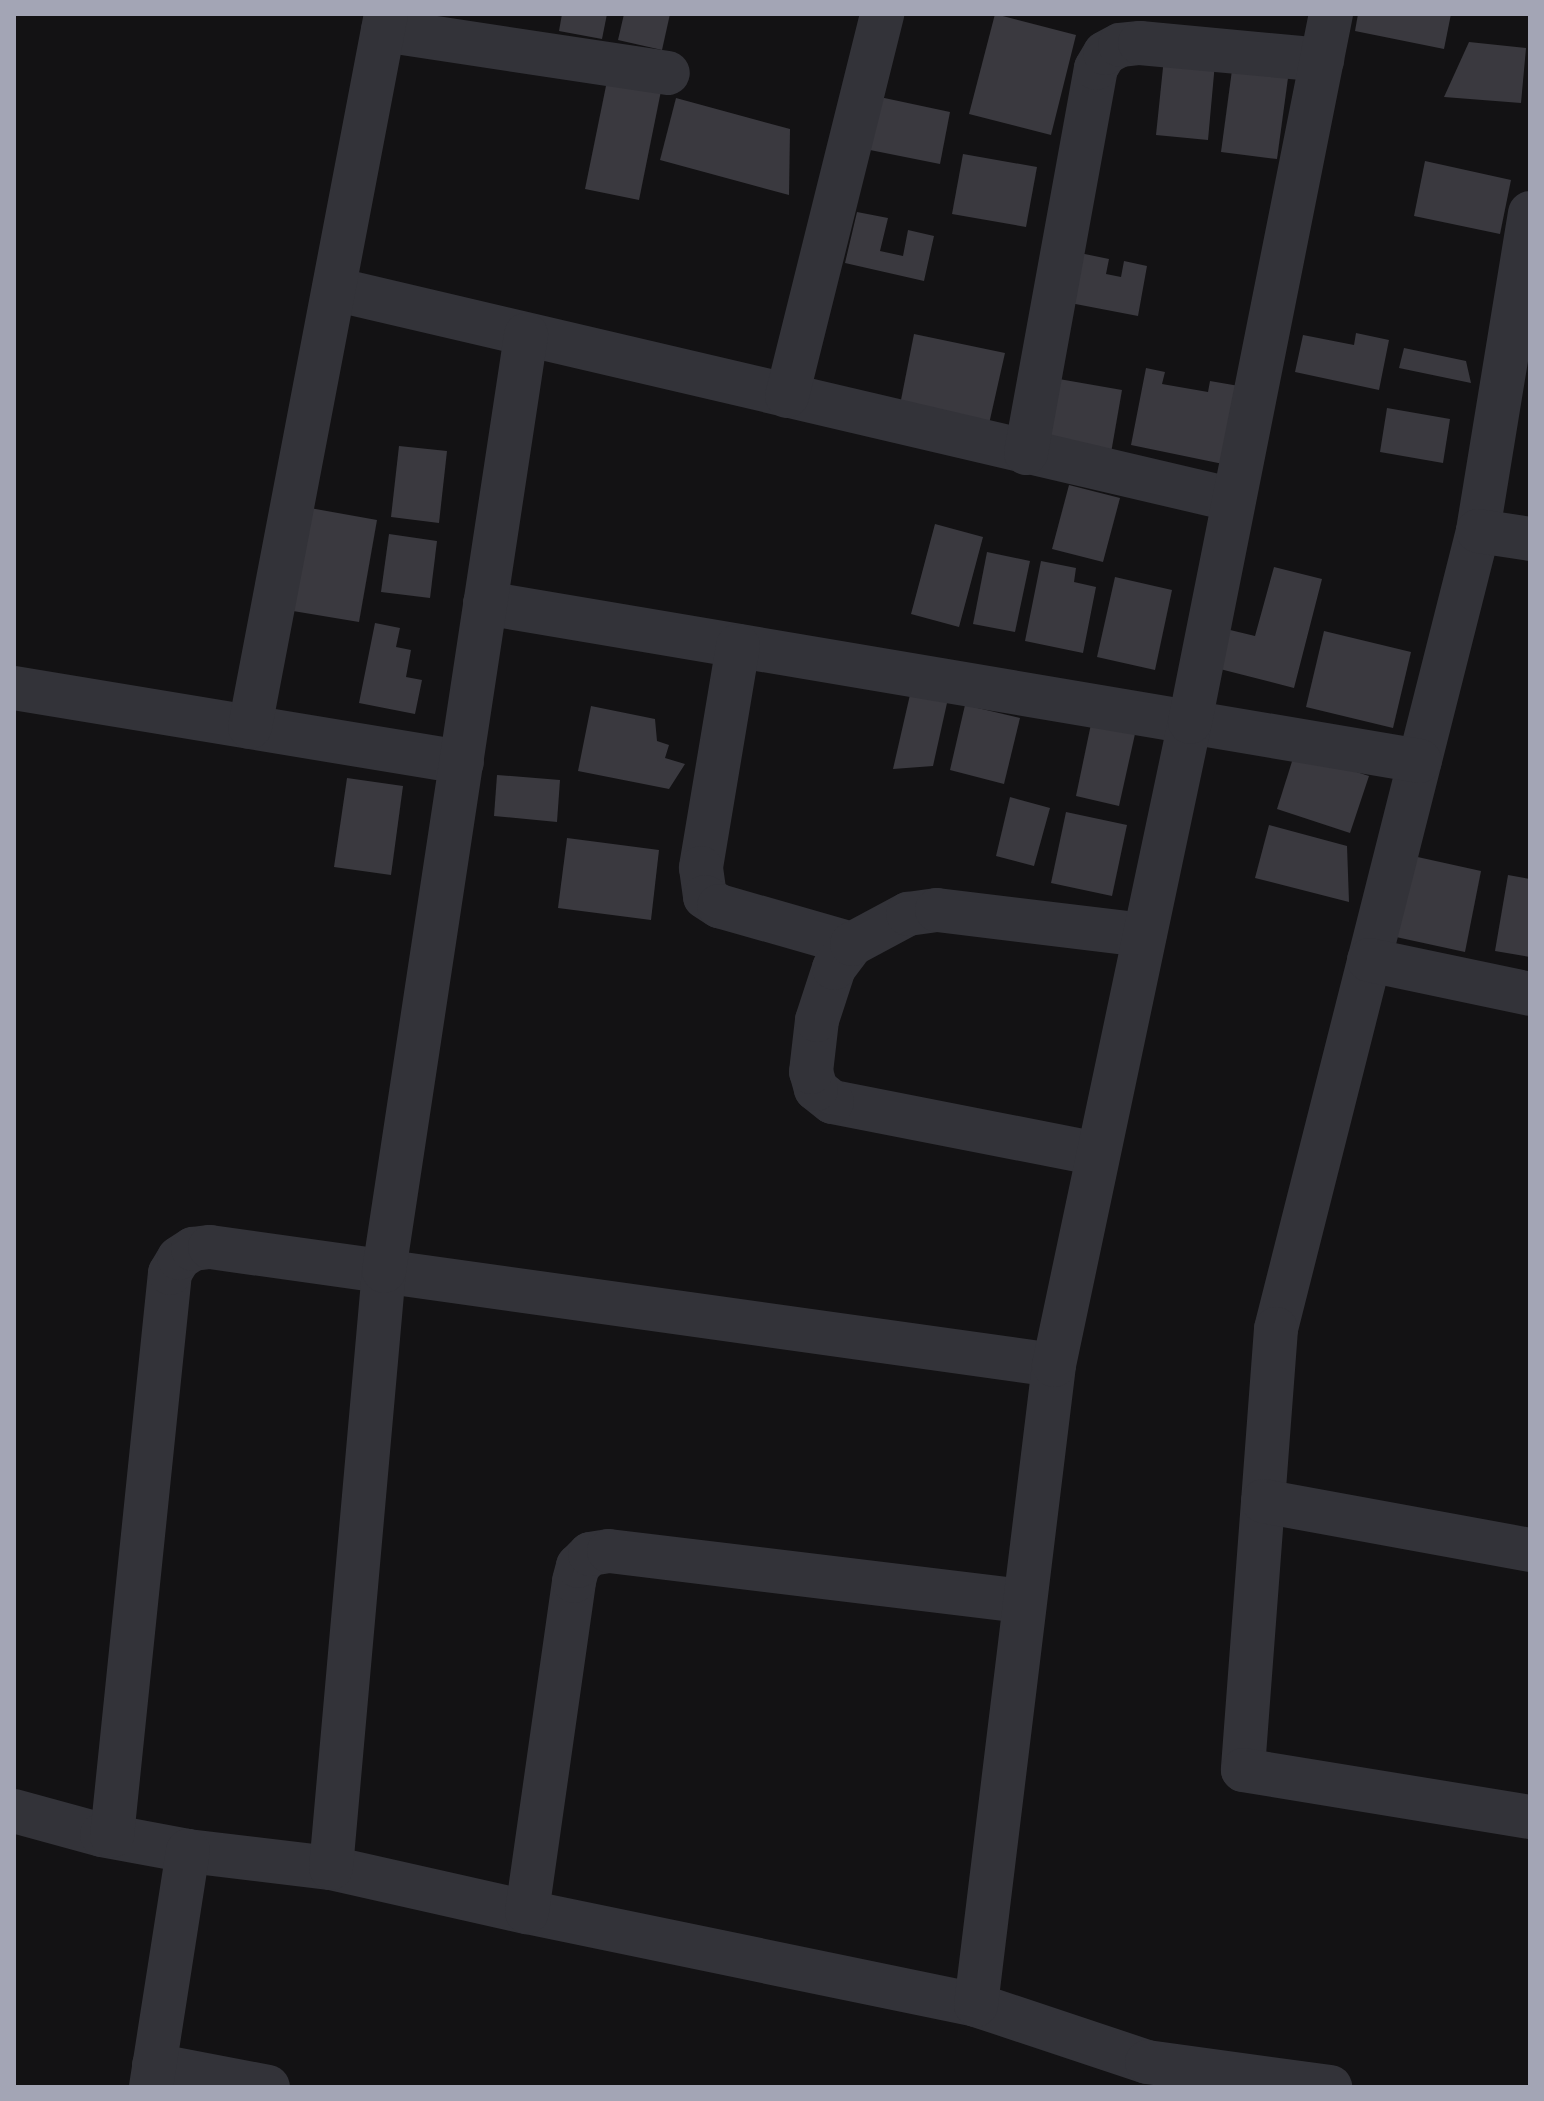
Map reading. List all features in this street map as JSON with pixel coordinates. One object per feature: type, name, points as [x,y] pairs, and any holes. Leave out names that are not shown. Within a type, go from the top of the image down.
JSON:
[{"type":"street","points":[[787,396],[882,14]]},
{"type":"street","points":[[976,2005],[1054,1365],[1190,722],[1331,14]]},
{"type":"street","points":[[250,727],[385,22],[668,73]]},
{"type":"street","points":[[1026,453],[1096,68],[1105,53],[1120,45],[1140,43],[1322,60]]},
{"type":"street","points":[[1530,213],[1522,315],[1478,531],[1276,1329],[1243,1770],[1530,1817]]},
{"type":"street","points":[[334,289],[1234,500]]},
{"type":"street","points":[[331,1868],[384,1271],[526,335]]},
{"type":"street","points":[[1478,531],[1530,539]]},
{"type":"street","points":[[485,603],[1420,761]]},
{"type":"street","points":[[738,646],[701,868],[705,897],[719,906],[852,944]]},
{"type":"street","points":[[14,688],[462,762]]},
{"type":"street","points":[[1098,1154],[850,1108],[832,1102],[816,1089],[811,1072],[824,992],[834,968],[852,944],[908,914],[937,910],[1145,935]]},
{"type":"street","points":[[1369,960],[1530,994]]},
{"type":"street","points":[[112,1836],[170,1273],[179,1258],[193,1249],[210,1247],[1054,1365]]},
{"type":"street","points":[[1263,1501],[1530,1550]]},
{"type":"street","points":[[527,1912],[574,1581],[578,1566],[590,1554],[609,1551],[1024,1601]]},
{"type":"street","points":[[14,1811],[112,1836],[188,1851],[331,1868],[976,2005],[1147,2062],[1330,2087]]},
{"type":"street","points":[[188,1851],[153,2076],[268,2087]]},
{"type":"building","points":[[562,14],[607,14],[602,39],[559,31]]},
{"type":"building","points":[[624,14],[670,14],[662,50],[618,40]]},
{"type":"building","points":[[995,14],[1076,35],[1051,135],[969,114]]},
{"type":"building","points":[[1358,14],[1451,14],[1444,49],[1355,31]]},
{"type":"building","points":[[1469,42],[1526,48],[1521,103],[1444,97]]},
{"type":"building","points":[[1164,58],[1215,63],[1208,140],[1156,135]]},
{"type":"building","points":[[1232,70],[1288,78],[1277,159],[1221,152]]},
{"type":"building","points":[[608,76],[662,86],[639,200],[585,189]]},
{"type":"building","points":[[875,96],[950,112],[940,164],[865,149]]},
{"type":"building","points":[[676,98],[790,129],[789,195],[660,160]]},
{"type":"building","points":[[963,154],[1037,167],[1026,227],[952,214]]},
{"type":"building","points":[[1425,161],[1511,180],[1500,234],[1414,216]]},
{"type":"building","points":[[857,212],[888,218],[880,251],[903,256],[908,230],[934,236],[924,281],[845,263]]},
{"type":"building","points":[[1075,252],[1109,259],[1106,274],[1121,277],[1124,261],[1147,266],[1138,316],[1065,302]]},
{"type":"building","points":[[1356,333],[1389,340],[1379,390],[1295,372],[1303,335],[1354,345]]},
{"type":"building","points":[[914,334],[1005,353],[989,424],[900,405]]},
{"type":"building","points":[[1404,348],[1466,361],[1471,383],[1399,368]]},
{"type":"building","points":[[1146,368],[1165,372],[1162,384],[1208,392],[1210,381],[1239,386],[1223,464],[1131,445]]},
{"type":"building","points":[[1059,379],[1122,390],[1111,453],[1048,441]]},
{"type":"building","points":[[1387,408],[1450,419],[1443,463],[1380,452]]},
{"type":"building","points":[[399,446],[447,451],[439,523],[391,517]]},
{"type":"building","points":[[1069,485],[1120,498],[1103,562],[1052,549]]},
{"type":"building","points":[[310,508],[377,520],[359,622],[293,611]]},
{"type":"building","points":[[935,524],[983,537],[959,627],[911,614]]},
{"type":"building","points":[[389,534],[437,541],[430,598],[381,592]]},
{"type":"building","points":[[987,552],[1030,561],[1015,632],[973,624]]},
{"type":"building","points":[[1041,561],[1076,568],[1074,582],[1096,587],[1083,653],[1025,641]]},
{"type":"building","points":[[1274,567],[1322,579],[1294,688],[1216,668],[1226,629],[1255,636]]},
{"type":"building","points":[[1115,577],[1172,590],[1155,670],[1097,657]]},
{"type":"building","points":[[375,623],[400,628],[396,647],[411,650],[406,677],[422,680],[415,714],[359,703]]},
{"type":"building","points":[[1324,631],[1411,652],[1393,728],[1306,707]]},
{"type":"building","points":[[912,686],[949,694],[933,766],[893,769]]},
{"type":"building","points":[[965,705],[1020,718],[1004,784],[950,770]]},
{"type":"building","points":[[591,706],[655,719],[657,741],[669,745],[665,758],[685,764],[669,789],[578,771]]},
{"type":"building","points":[[1091,724],[1135,734],[1119,806],[1076,796]]},
{"type":"building","points":[[1295,752],[1369,776],[1350,833],[1277,809]]},
{"type":"building","points":[[497,775],[560,780],[557,822],[494,816]]},
{"type":"building","points":[[347,778],[403,786],[391,875],[334,867]]},
{"type":"building","points":[[1010,797],[1050,808],[1034,866],[996,856]]},
{"type":"building","points":[[1066,812],[1127,825],[1112,896],[1051,883]]},
{"type":"building","points":[[1269,825],[1347,846],[1349,902],[1255,878]]},
{"type":"building","points":[[567,838],[659,850],[651,920],[558,908]]},
{"type":"building","points":[[1413,856],[1481,871],[1465,952],[1396,937]]},
{"type":"building","points":[[1508,875],[1530,879],[1530,957],[1495,951]]}]
